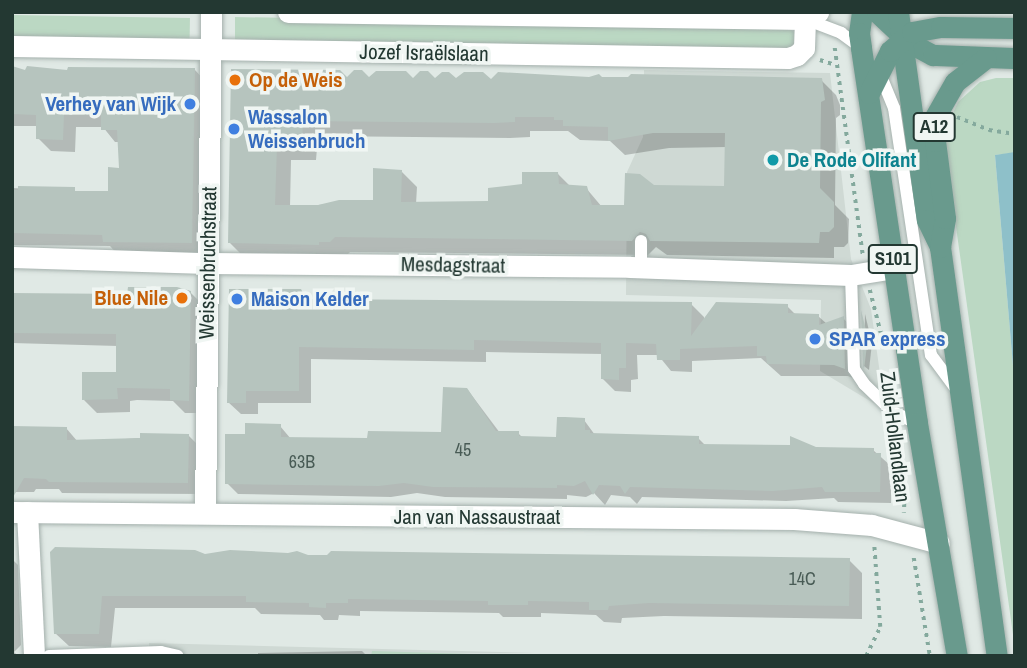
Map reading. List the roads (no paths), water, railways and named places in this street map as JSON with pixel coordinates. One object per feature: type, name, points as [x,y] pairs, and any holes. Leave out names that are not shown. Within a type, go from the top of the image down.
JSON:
[{"type":"main road","name":"Zuid-Hollandlaan","points":[[862,12],[859,33],[861,48],[917,423],[957,656]]},
{"type":"main road","points":[[877,12],[902,37],[933,55],[1015,58]]},
{"type":"main road","name":"S101","points":[[898,12],[927,220],[940,247],[997,656]]},
{"type":"main road","points":[[868,95],[879,70],[902,37],[930,28],[1015,28]]},
{"type":"main road","name":"A12","points":[[940,247],[945,218],[935,141],[935,117],[955,82],[986,58]]},
{"type":"street","name":"Weissenbruchstraat","points":[[205,513],[211,12]]},
{"type":"street","name":"Jozef Israëlslaan","points":[[12,46],[788,58],[797,55],[804,48],[812,16],[288,12]]},
{"type":"street","name":"Mesdagstraat","points":[[12,257],[207,263],[636,267],[858,274],[894,268]]},
{"type":"street","name":"Jan van Nassaustraat","points":[[20,512],[794,519],[872,525],[906,531],[939,542]]},
{"type":"street","points":[[20,512],[34,656]]},
{"type":"lane","name":"Jozef Israëlslaan","points":[[812,16],[861,48]]},
{"type":"lane","points":[[861,48],[879,70],[894,108],[931,355],[960,393]]},
{"type":"lane","points":[[636,267],[641,241]]},
{"type":"lane","points":[[858,274],[854,369],[864,384],[893,412],[917,423]]},
{"type":"lane","points":[[48,656],[161,652],[178,656]]},
{"type":"water","points":[[1015,152],[1015,389],[995,155]]},
{"type":"place","name":"Op de Weis","points":[[235,80]]},
{"type":"place","name":"Verhey van Wijk","points":[[190,104]]},
{"type":"place","name":"Wassalon Weissenbruch","points":[[234,129]]},
{"type":"place","name":"De Rode Olifant","points":[[773,160]]},
{"type":"place","name":"Blue Nile","points":[[182,298]]},
{"type":"place","name":"Maison Kelder","points":[[237,299]]},
{"type":"place","name":"SPAR express","points":[[815,339]]}]
